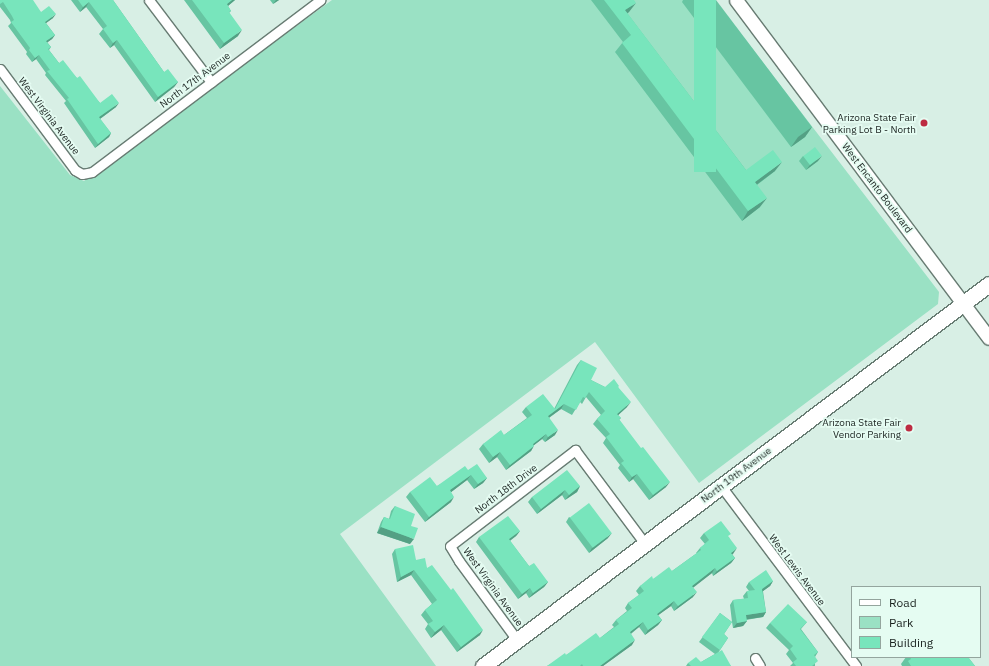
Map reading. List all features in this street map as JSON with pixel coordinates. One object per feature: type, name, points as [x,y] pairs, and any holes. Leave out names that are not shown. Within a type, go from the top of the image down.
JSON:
[{"type":"main road","name":"North 19th Avenue","points":[[483,666],[989,284]]},
{"type":"street","points":[[149,0],[211,82]]},
{"type":"street","name":"North 17th Avenue","points":[[82,174],[92,172],[320,0]]},
{"type":"street","name":"West Encanto Boulevard","points":[[736,0],[989,338]]},
{"type":"street","name":"West Virginia Avenue","points":[[0,69],[75,170],[82,174]]},
{"type":"street","name":"North 18th Drive","points":[[450,546],[575,450],[645,544]]},
{"type":"street","name":"West Lewis Avenue","points":[[721,486],[851,664]]},
{"type":"street","name":"West Virginia Avenue","points":[[450,546],[459,561],[518,640]]},
{"type":"green space","points":[[332,0],[715,0],[939,292],[938,304],[699,483],[595,342],[340,534],[436,666],[0,666],[0,86],[70,175],[84,181]]},
{"type":"building","points":[[0,0],[33,0],[41,12],[49,6],[56,14],[45,22],[55,35],[46,41],[51,47],[48,49],[59,63],[63,60],[77,78],[80,76],[100,103],[112,94],[119,103],[99,117],[111,133],[98,144],[67,99],[69,98],[47,71],[50,70],[39,55],[35,58],[29,50],[30,48],[11,22],[14,20],[12,16],[3,2],[0,4]]},
{"type":"building","points":[[78,0],[113,0],[164,72],[168,69],[178,82],[158,97],[117,40],[113,43],[103,29],[107,26],[89,2],[83,7]]},
{"type":"building","points":[[192,0],[232,0],[227,4],[231,11],[229,12],[242,30],[224,43]]},
{"type":"building","points":[[604,0],[634,0],[636,3],[625,10],[746,170],[773,150],[782,162],[755,182],[767,198],[748,211],[622,43],[631,35]]},
{"type":"building","points":[[694,0],[716,0],[716,172],[694,172]]},
{"type":"building","points":[[815,147],[822,156],[810,165],[803,156]]},
{"type":"building","points":[[581,360],[597,368],[591,380],[605,387],[614,379],[619,386],[618,387],[631,402],[617,414],[621,418],[619,419],[670,482],[653,495],[637,474],[632,477],[621,463],[624,461],[606,437],[610,434],[597,419],[605,411],[589,392],[585,398],[583,397],[576,410],[564,404],[548,416],[558,430],[548,437],[546,434],[533,444],[534,446],[510,465],[500,452],[493,457],[483,444],[501,430],[504,435],[532,415],[526,407],[543,394],[555,409]]},
{"type":"building","points":[[477,464],[487,478],[478,484],[471,475],[450,490],[454,497],[429,517],[410,492],[430,477],[437,486],[465,466],[468,470]]},
{"type":"building","points":[[567,470],[580,486],[569,495],[565,490],[541,509],[532,497]]},
{"type":"building","points":[[589,503],[612,533],[593,548],[570,517]]},
{"type":"building","points":[[395,506],[415,514],[411,526],[418,528],[414,539],[381,527],[384,517],[390,519]]},
{"type":"building","points":[[508,516],[520,531],[509,539],[529,566],[534,563],[548,582],[533,593],[530,588],[522,594],[479,537]]},
{"type":"building","points":[[721,521],[731,534],[728,536],[737,548],[731,553],[735,558],[717,571],[715,568],[692,586],[697,592],[678,606],[674,601],[657,614],[662,620],[648,630],[643,622],[630,632],[635,640],[600,666],[583,666],[582,664],[580,666],[547,666],[565,653],[566,655],[596,633],[600,638],[619,624],[616,620],[632,608],[628,603],[644,591],[640,586],[652,576],[653,579],[669,567],[672,571],[701,550],[700,548],[709,540],[704,533]]},
{"type":"building","points":[[413,545],[416,560],[425,558],[427,568],[432,565],[451,590],[453,588],[483,630],[461,647],[444,625],[435,632],[428,624],[433,621],[425,610],[437,600],[414,570],[401,577],[395,549]]},
{"type":"building","points":[[766,570],[773,581],[762,589],[766,612],[746,615],[747,621],[737,623],[733,600],[748,598],[747,591],[755,590],[749,582]]},
{"type":"building","points":[[788,604],[807,622],[800,629],[818,652],[814,655],[818,661],[812,666],[796,666],[793,662],[797,659],[790,649],[793,646],[770,623]]},
{"type":"building","points":[[720,613],[732,622],[724,634],[728,638],[720,650],[702,637]]},
{"type":"building","points":[[722,650],[731,666],[691,666],[688,663],[696,657],[701,662]]},
{"type":"building","points":[[969,658],[975,666],[911,666],[908,661],[911,659]]},
{"type":"place","name":"Arizona State Fair Parking Lot B - North","points":[[924,123]]},
{"type":"place","name":"Arizona State Fair Vendor Parking","points":[[909,428]]}]
